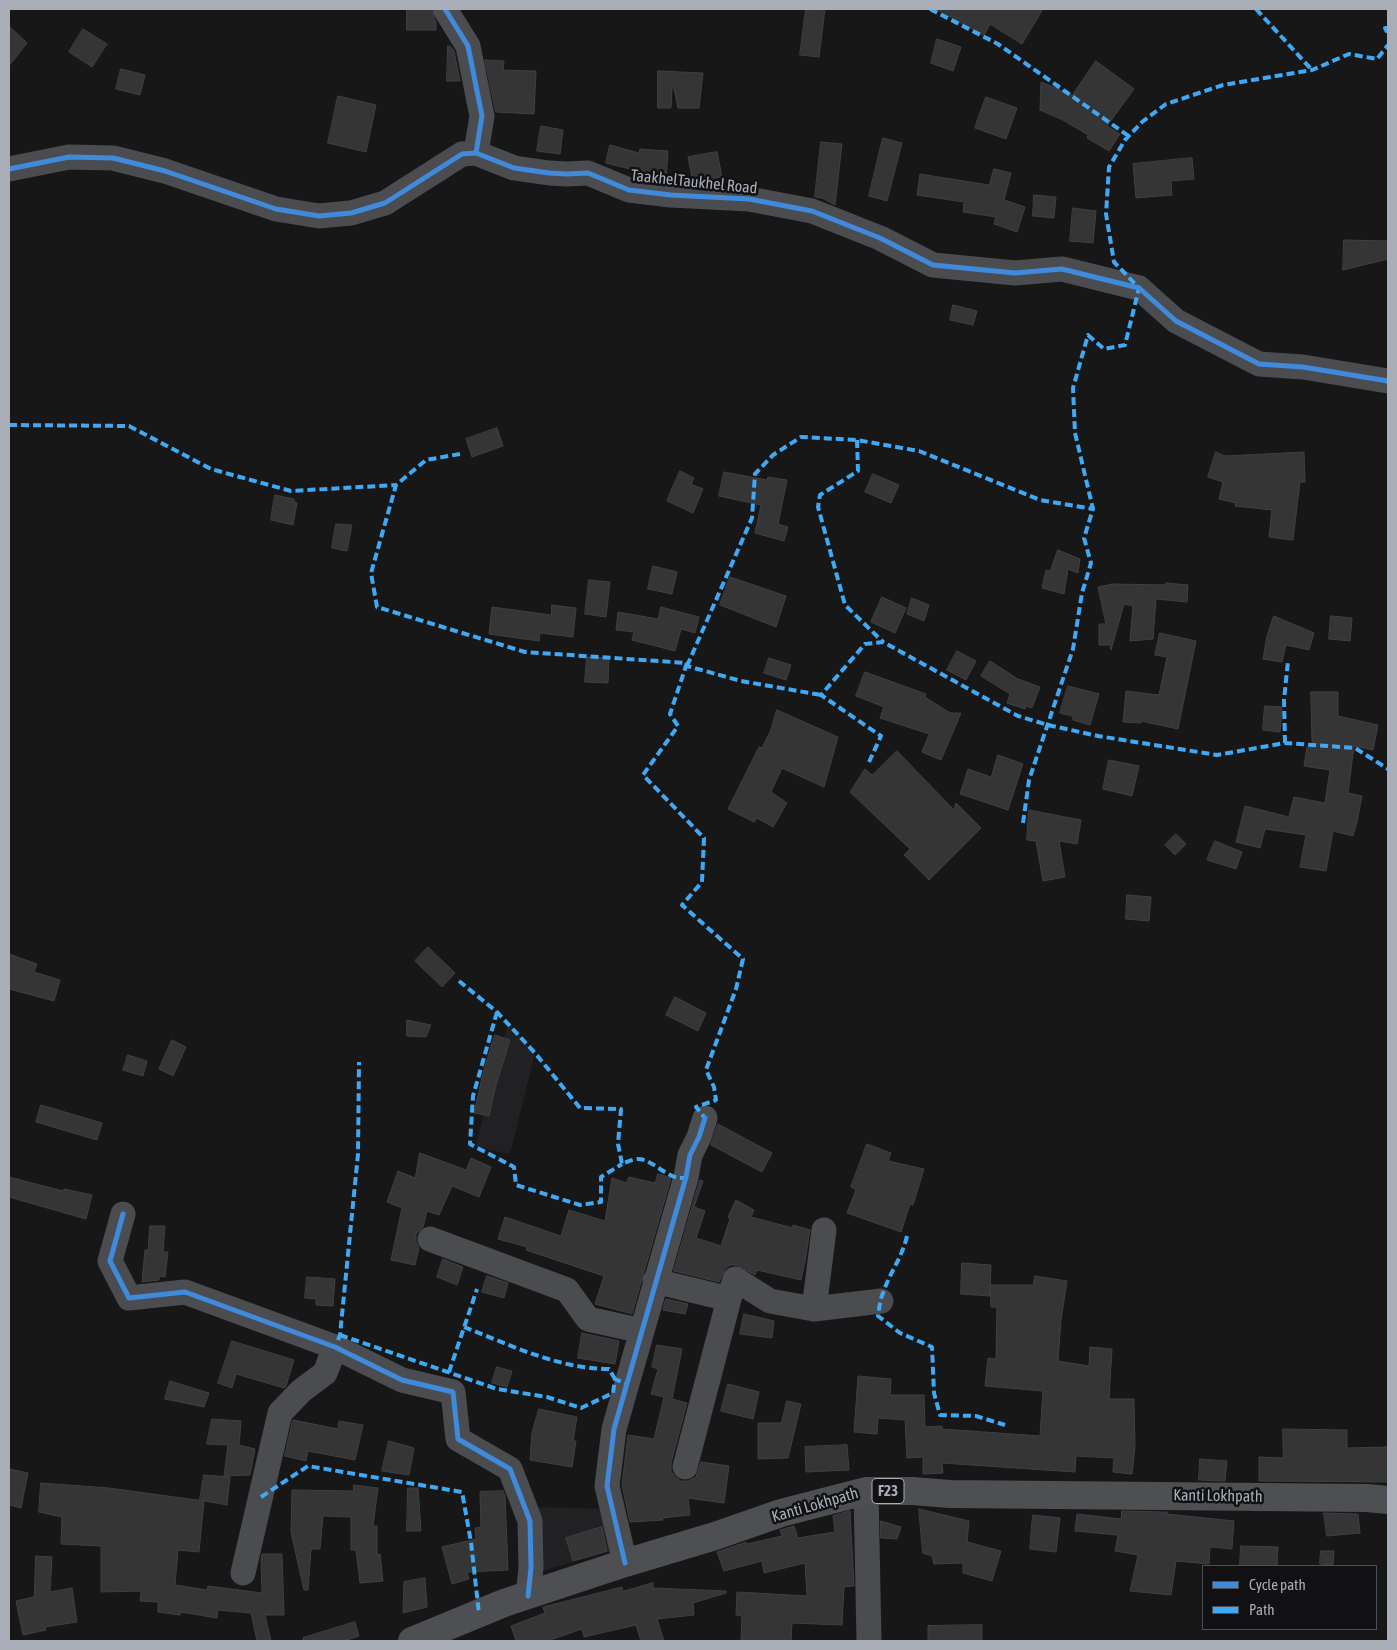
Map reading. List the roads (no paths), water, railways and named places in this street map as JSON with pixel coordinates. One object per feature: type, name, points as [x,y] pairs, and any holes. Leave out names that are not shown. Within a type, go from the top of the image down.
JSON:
[{"type":"main road","name":"Kanti Lokhpath","points":[[425,1639],[504,1603],[781,1513],[866,1491],[912,1491],[950,1494],[1367,1498],[1388,1500]]},
{"type":"street","points":[[9,169],[69,157],[113,158],[165,171],[276,208],[319,216],[351,213],[385,203],[462,154],[476,153],[482,116],[468,46],[445,9]]},
{"type":"street","name":"TaakhelTaukhel Road","points":[[476,153],[514,168],[548,173],[588,173],[629,190],[671,195],[749,199],[812,211],[880,238],[933,265],[1015,273],[1062,270],[1139,288],[1176,320],[1259,364],[1303,367],[1388,382]]},
{"type":"street","points":[[625,1563],[607,1486],[614,1429],[686,1177],[690,1155],[699,1137],[705,1118]]},
{"type":"street","points":[[123,1214],[110,1262],[129,1298],[185,1292],[335,1347],[402,1380],[453,1392],[458,1439],[510,1469],[530,1521],[531,1568],[528,1596]]},
{"type":"street","points":[[814,1309],[824,1230]]},
{"type":"street","points":[[430,1239],[567,1290],[588,1319],[642,1331]]},
{"type":"street","points":[[685,1467],[728,1299],[735,1279],[770,1300],[814,1309],[881,1301]]},
{"type":"street","points":[[656,1281],[728,1299]]},
{"type":"street","points":[[244,1573],[280,1413],[301,1391],[325,1373],[335,1347]]},
{"type":"street","points":[[866,1491],[869,1641]]}]
